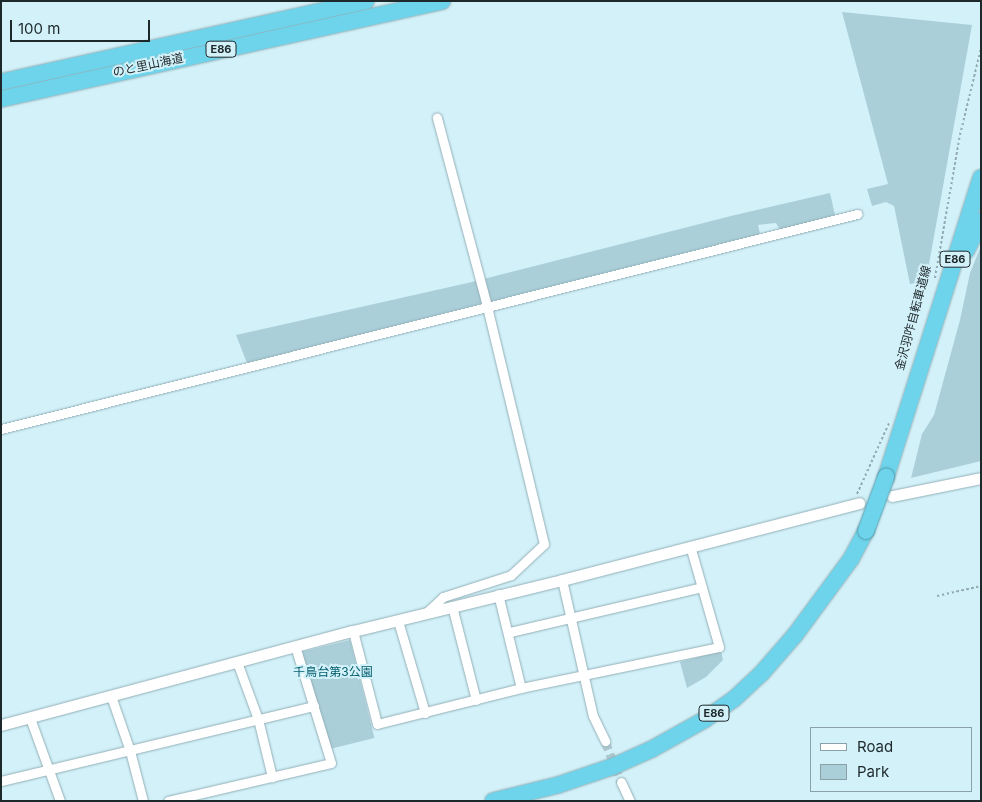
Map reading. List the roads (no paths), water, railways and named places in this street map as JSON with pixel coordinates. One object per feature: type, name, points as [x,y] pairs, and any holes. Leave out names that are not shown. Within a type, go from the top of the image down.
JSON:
[{"type":"highway","name":"のと里山海道","points":[[1,82],[366,1]]},
{"type":"highway","name":"のと里山海道","points":[[1,99],[442,1]]},
{"type":"highway","name":"E86","points":[[493,801],[558,785],[614,766],[652,749],[734,699],[761,674],[795,635],[850,559],[866,531],[886,477],[981,178]]},
{"type":"highway","name":"E86","points":[[930,341],[961,262],[981,221]]},
{"type":"street","points":[[427,612],[443,597],[511,575],[544,544],[487,306],[436,118]]},
{"type":"street","points":[[1,429],[857,214]]},
{"type":"street","points":[[892,496],[981,478]]},
{"type":"street","points":[[1,725],[353,630],[398,621],[498,594],[562,580],[858,498]]},
{"type":"street","points":[[353,630],[377,724],[521,688],[720,647],[690,546]]},
{"type":"street","points":[[562,580],[592,716],[605,742]]},
{"type":"street","points":[[510,632],[702,587]]},
{"type":"street","points":[[498,594],[510,632],[521,688]]},
{"type":"street","points":[[452,606],[476,700]]},
{"type":"street","points":[[398,621],[424,713]]},
{"type":"street","points":[[168,801],[331,763],[296,646]]},
{"type":"street","points":[[237,662],[258,719],[272,777]]},
{"type":"street","points":[[111,696],[130,751],[143,801]]},
{"type":"street","points":[[1,780],[314,706]]},
{"type":"street","points":[[30,718],[60,801]]},
{"type":"street","points":[[621,782],[630,801]]},
{"type":"tunnel","points":[[605,741],[621,782]]},
{"type":"park label","name":"千鳥台第3公園","points":[[333,672]]}]
